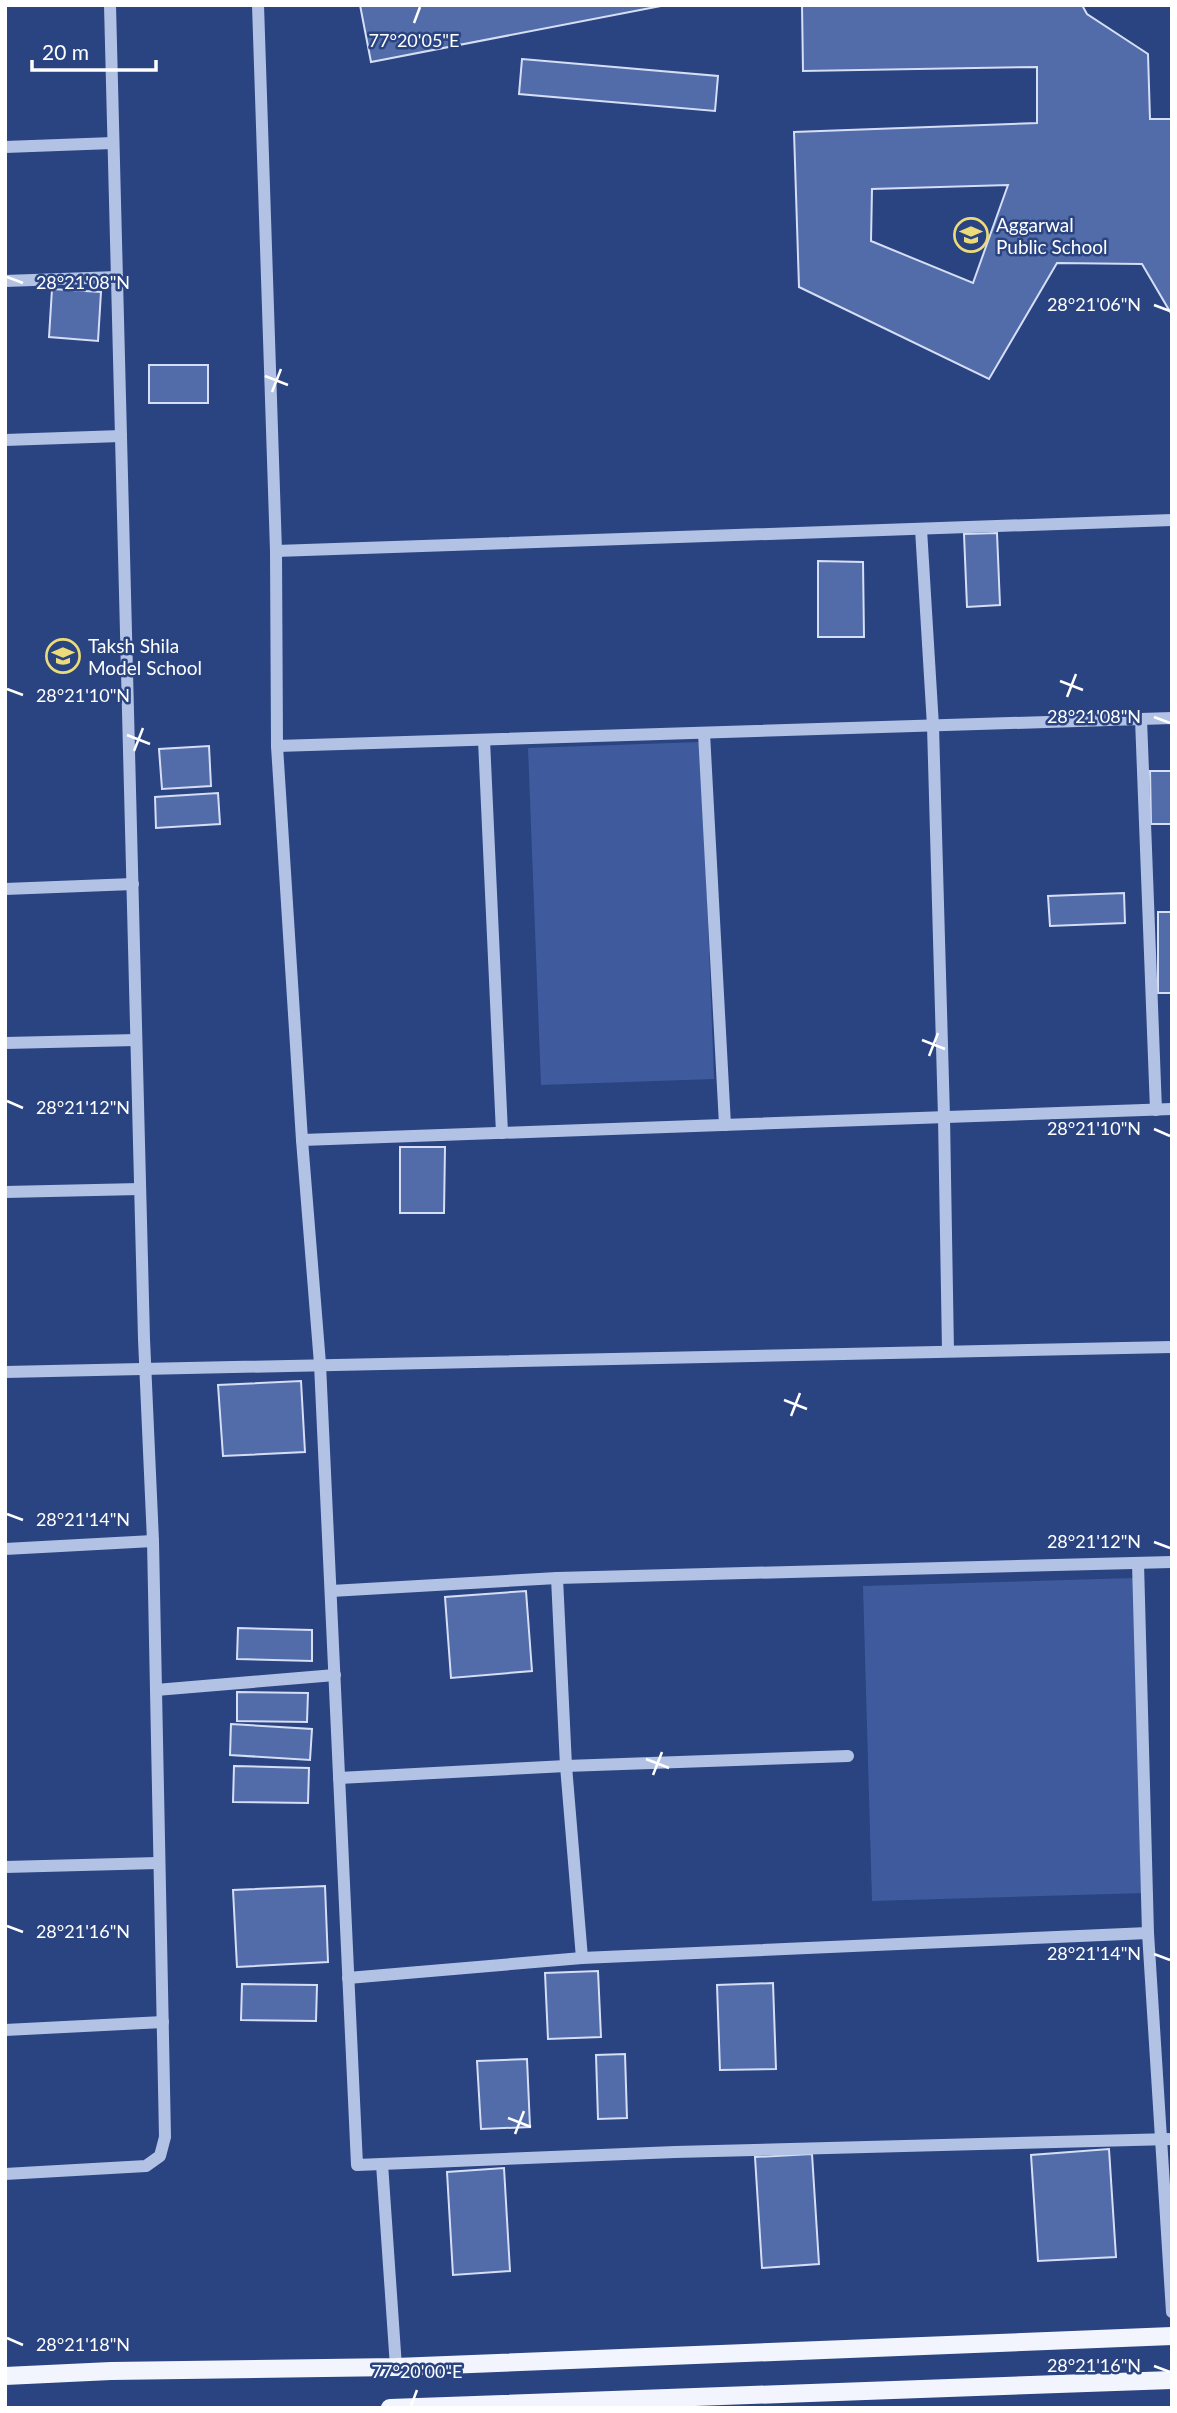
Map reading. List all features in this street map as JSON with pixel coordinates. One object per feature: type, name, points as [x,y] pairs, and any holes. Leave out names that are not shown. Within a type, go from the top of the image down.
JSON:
[{"type":"main road","points":[[5,2376],[111,2371],[396,2367],[1172,2336]]},
{"type":"main road","points":[[390,2408],[1172,2380]]},
{"type":"street","points":[[5,2174],[146,2166],[160,2156],[165,2137],[153,1541],[145,1369],[110,5]]},
{"type":"street","points":[[258,5],[276,551],[277,746],[302,1140],[320,1364],[357,2165],[676,2152],[1166,2139]]},
{"type":"street","points":[[5,147],[113,143]]},
{"type":"street","points":[[5,281],[117,277]]},
{"type":"street","points":[[5,440],[121,436]]},
{"type":"street","points":[[276,551],[1172,520]]},
{"type":"street","points":[[921,529],[933,726],[948,1351]]},
{"type":"street","points":[[277,746],[1172,718]]},
{"type":"street","points":[[1141,719],[1156,1110]]},
{"type":"street","points":[[704,733],[725,1125]]},
{"type":"street","points":[[484,740],[502,1133]]},
{"type":"street","points":[[5,889],[132,884]]},
{"type":"street","points":[[5,1043],[136,1040]]},
{"type":"street","points":[[302,1140],[1172,1109]]},
{"type":"street","points":[[5,1192],[141,1189]]},
{"type":"street","points":[[5,1372],[1172,1347]]},
{"type":"street","points":[[5,1549],[153,1541]]},
{"type":"street","points":[[331,1591],[557,1578],[1172,1562]]},
{"type":"street","points":[[1138,1563],[1148,1933],[1166,2139],[1172,2312]]},
{"type":"street","points":[[557,1578],[566,1766],[582,1958]]},
{"type":"street","points":[[156,1690],[335,1675]]},
{"type":"street","points":[[339,1779],[566,1766],[848,1756]]},
{"type":"street","points":[[5,1867],[158,1863]]},
{"type":"street","points":[[348,1978],[582,1958],[1148,1933]]},
{"type":"street","points":[[5,2030],[163,2022]]},
{"type":"street","points":[[382,2164],[396,2367]]},
{"type":"shaded area","points":[[701,742],[714,1079],[541,1085],[528,748]]},
{"type":"shaded area","points":[[1135,1578],[1145,1893],[872,1901],[863,1586]]},
{"type":"building","points":[[360,5],[666,5],[371,62]]},
{"type":"building","points":[[802,5],[1082,5],[1087,14],[1148,54],[1150,119],[1172,119],[1172,315],[1142,264],[1057,263],[989,379],[799,287],[794,132],[1037,123],[1037,67],[803,71]],"holes":[[[1008,185],[973,283],[871,241],[872,189]]]},
{"type":"building","points":[[522,59],[718,76],[715,111],[519,94]]},
{"type":"building","points":[[52,289],[101,292],[98,341],[49,337]]},
{"type":"building","points":[[149,365],[208,365],[208,403],[149,403]]},
{"type":"building","points":[[997,533],[1000,605],[967,607],[964,534]]},
{"type":"building","points":[[818,561],[863,562],[864,637],[818,637]]},
{"type":"building","points":[[209,746],[211,786],[162,789],[159,749]]},
{"type":"building","points":[[1150,771],[1172,771],[1172,824],[1151,824]]},
{"type":"building","points":[[218,793],[220,824],[156,828],[155,797]]},
{"type":"building","points":[[1124,893],[1125,923],[1050,926],[1048,896]]},
{"type":"building","points":[[1158,912],[1172,912],[1172,993],[1158,993]]},
{"type":"building","points":[[400,1147],[445,1147],[444,1213],[400,1213]]},
{"type":"building","points":[[301,1381],[305,1452],[223,1456],[218,1385]]},
{"type":"building","points":[[526,1591],[532,1671],[451,1678],[445,1597]]},
{"type":"building","points":[[238,1628],[312,1630],[312,1661],[237,1659]]},
{"type":"building","points":[[237,1692],[308,1693],[307,1722],[237,1721]]},
{"type":"building","points":[[231,1724],[312,1729],[310,1760],[230,1755]]},
{"type":"building","points":[[234,1766],[309,1768],[308,1803],[233,1802]]},
{"type":"building","points":[[325,1886],[328,1962],[237,1967],[233,1890]]},
{"type":"building","points":[[598,1971],[601,2037],[548,2039],[545,1973]]},
{"type":"building","points":[[773,1983],[776,2069],[720,2070],[717,1985]]},
{"type":"building","points":[[242,1984],[317,1985],[316,2021],[241,2020]]},
{"type":"building","points":[[625,2054],[627,2118],[598,2119],[596,2055]]},
{"type":"building","points":[[527,2059],[530,2127],[481,2129],[477,2061]]},
{"type":"building","points":[[1109,2149],[1116,2257],[1038,2261],[1031,2155]]},
{"type":"building","points":[[812,2154],[819,2264],[762,2268],[755,2157]]},
{"type":"building","points":[[504,2168],[510,2271],[453,2275],[447,2172]]},
{"type":"place","name":"Aggarwal Public School","points":[[971,235]]},
{"type":"place","name":"Taksh Shila Model School","points":[[63,656]]}]
